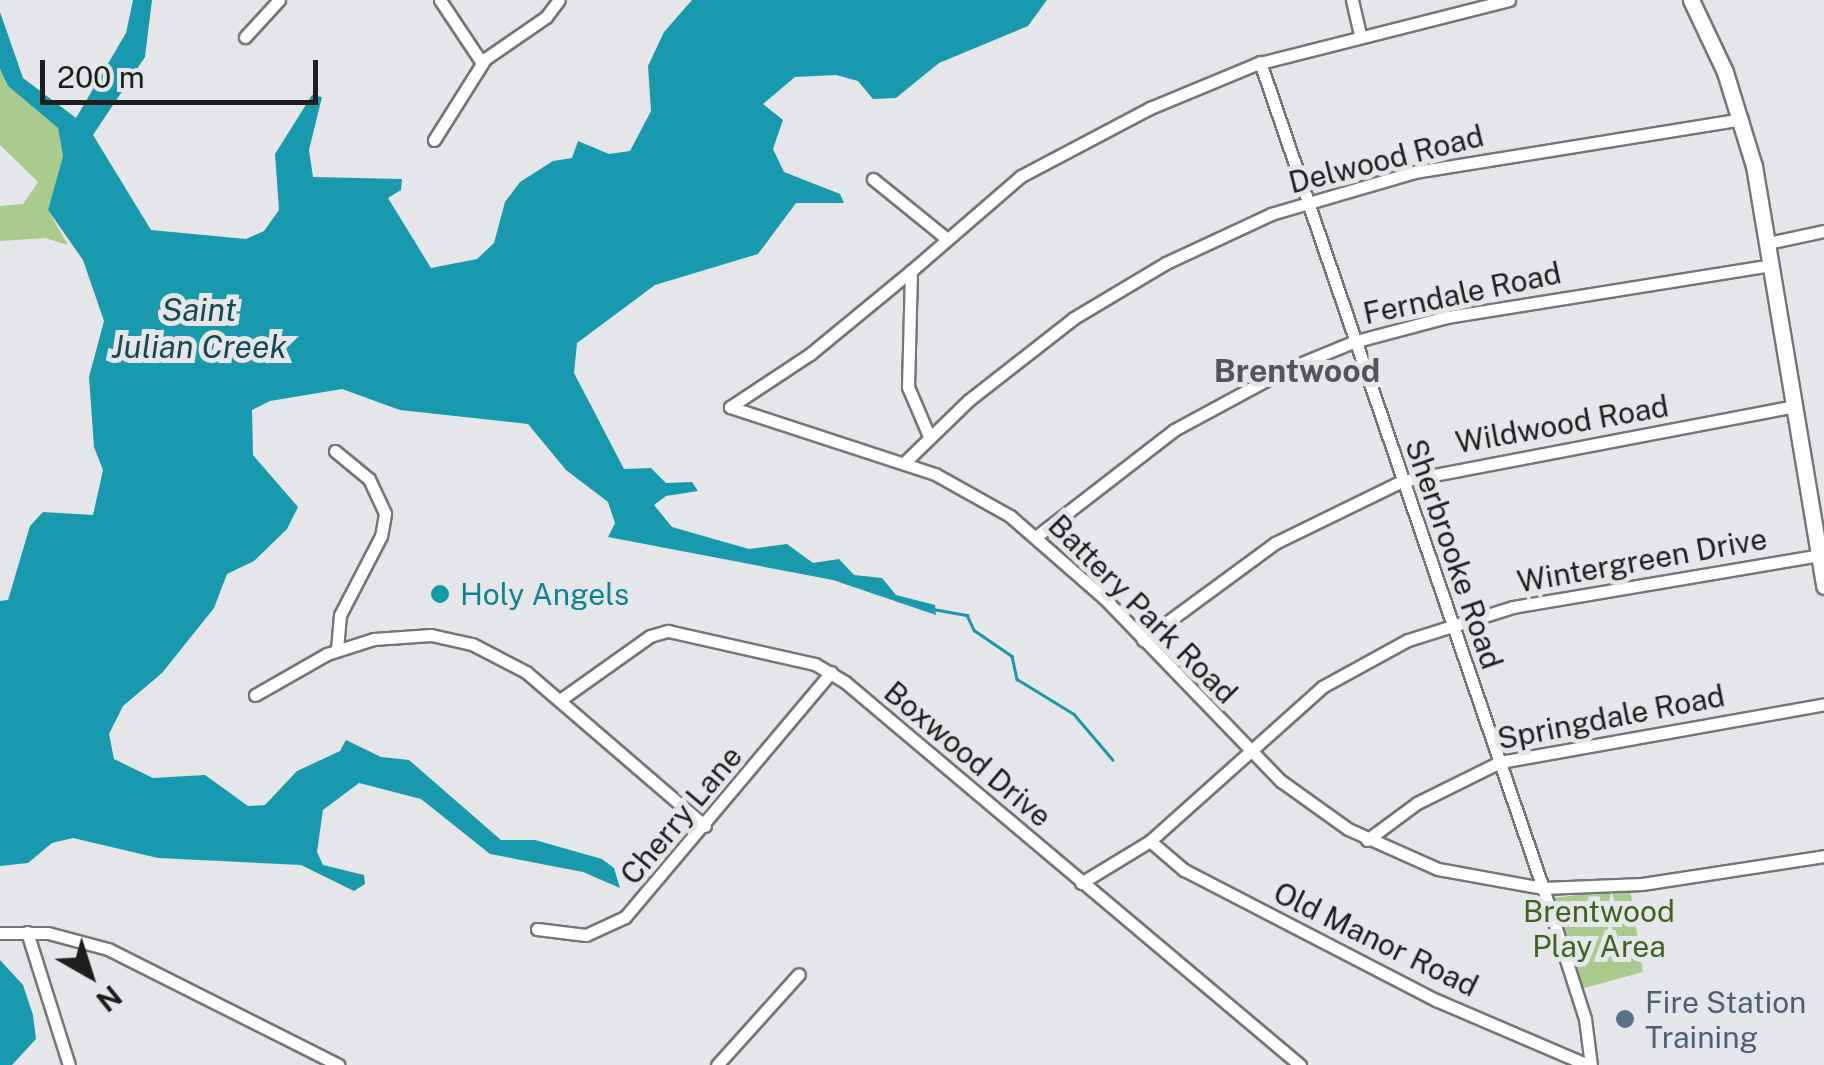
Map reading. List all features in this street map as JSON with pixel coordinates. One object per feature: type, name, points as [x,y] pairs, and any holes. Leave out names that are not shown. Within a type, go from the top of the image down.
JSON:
[{"type":"main road","points":[[1691,0],[1742,119],[1772,264],[1824,586]]},
{"type":"street","points":[[246,37],[278,0]]},
{"type":"street","points":[[440,0],[482,64]]},
{"type":"street","points":[[434,140],[482,64],[559,0]]},
{"type":"street","points":[[1352,0],[1360,34]]},
{"type":"street","points":[[905,462],[929,436],[908,387],[911,271],[1042,163],[1260,62],[1360,34],[1509,0]]},
{"type":"street","name":"Sherbrooke Road","points":[[1260,62],[1542,888],[1585,1020],[1590,1065]]},
{"type":"street","name":"Delwood Road","points":[[929,436],[1074,318],[1186,252],[1308,201],[1433,168],[1742,119]]},
{"type":"street","points":[[873,178],[947,239]]},
{"type":"street","points":[[1768,243],[1824,231]]},
{"type":"street","name":"Ferndale Road","points":[[1037,536],[1174,430],[1287,369],[1354,342],[1447,317],[1772,264]]},
{"type":"street","name":"Battery Park Road","points":[[911,271],[810,354],[730,407],[905,462],[956,483],[1037,536],[1293,792],[1367,840],[1438,869],[1542,888],[1642,884],[1824,856]]},
{"type":"street","name":"Wildwood Road","points":[[1143,640],[1275,543],[1402,481],[1795,406]]},
{"type":"street","points":[[335,451],[369,478],[385,514],[381,536],[340,614],[337,650]]},
{"type":"street","name":"Wintergreen Drive","points":[[1080,883],[1150,841],[1248,749],[1349,670],[1452,623],[1513,607],[1819,555]]},
{"type":"street","name":"Boxwood Drive","points":[[560,700],[650,636],[668,631],[789,656],[831,672],[1300,1065]]},
{"type":"street","points":[[255,695],[337,650],[399,636],[456,640],[510,662],[706,826]]},
{"type":"street","name":"Cherry Lane","points":[[538,929],[574,936],[614,924],[706,826],[831,672]]},
{"type":"street","name":"Springdale Road","points":[[1367,840],[1416,803],[1500,762],[1824,704]]},
{"type":"street","name":"Old Manor Road","points":[[1150,841],[1184,870],[1436,1000],[1590,1065]]},
{"type":"street","points":[[27,932],[69,1065]]},
{"type":"street","points":[[0,933],[27,932],[108,949],[339,1065]]},
{"type":"street","points":[[718,1065],[799,974]]},
{"type":"green space","points":[[0,69],[8,86],[58,128],[63,156],[48,210],[68,245],[45,238],[0,241],[0,206],[23,204],[38,182],[0,145]]},
{"type":"green space","name":"Brentwood Play Area","points":[[1630,889],[1643,972],[1581,989],[1552,898]]},
{"type":"water","name":"Saint Julian Creek","points":[[133,0],[152,0],[145,57],[93,135],[151,230],[246,239],[264,231],[279,210],[275,154],[312,95],[322,97],[309,150],[313,177],[402,179],[401,190],[388,198],[431,268],[477,259],[494,243],[505,202],[520,182],[553,161],[572,158],[578,141],[609,154],[630,151],[651,111],[648,66],[664,32],[692,0],[1047,0],[1028,26],[939,63],[896,98],[873,99],[858,81],[836,75],[795,77],[763,104],[783,120],[773,149],[784,172],[840,194],[844,203],[796,203],[758,254],[655,285],[577,343],[574,373],[624,469],[651,468],[666,483],[692,482],[698,491],[666,496],[654,505],[672,527],[749,549],[787,544],[813,563],[839,559],[854,575],[882,578],[896,595],[935,605],[936,615],[833,580],[608,537],[615,523],[608,502],[566,470],[528,424],[400,410],[342,389],[270,401],[252,410],[253,455],[298,507],[287,529],[254,561],[227,574],[214,608],[162,673],[123,706],[109,734],[114,759],[153,778],[205,775],[248,806],[265,805],[297,771],[340,751],[346,740],[381,757],[409,760],[501,840],[535,840],[602,859],[614,868],[620,888],[583,872],[490,854],[421,799],[359,783],[323,810],[317,852],[323,865],[364,875],[365,884],[354,891],[301,865],[158,858],[73,838],[52,843],[28,863],[0,866],[0,601],[8,600],[30,526],[43,512],[93,515],[103,470],[94,447],[89,377],[104,321],[83,260],[48,210],[63,156],[58,128],[8,86],[0,69],[0,12],[23,78],[76,118],[126,33]]},
{"type":"water","points":[[0,960],[23,985],[36,1039],[12,1065],[0,1065]]},
{"type":"waterway","points":[[933,609],[967,615],[974,630],[1012,656],[1017,679],[1074,714],[1113,760]]},
{"type":"place","name":"Holy Angels","points":[[440,594]]},
{"type":"place","name":"Fire Station Training","points":[[1625,1019]]},
{"type":"district","name":"Brentwood","points":[[1297,371]]}]
